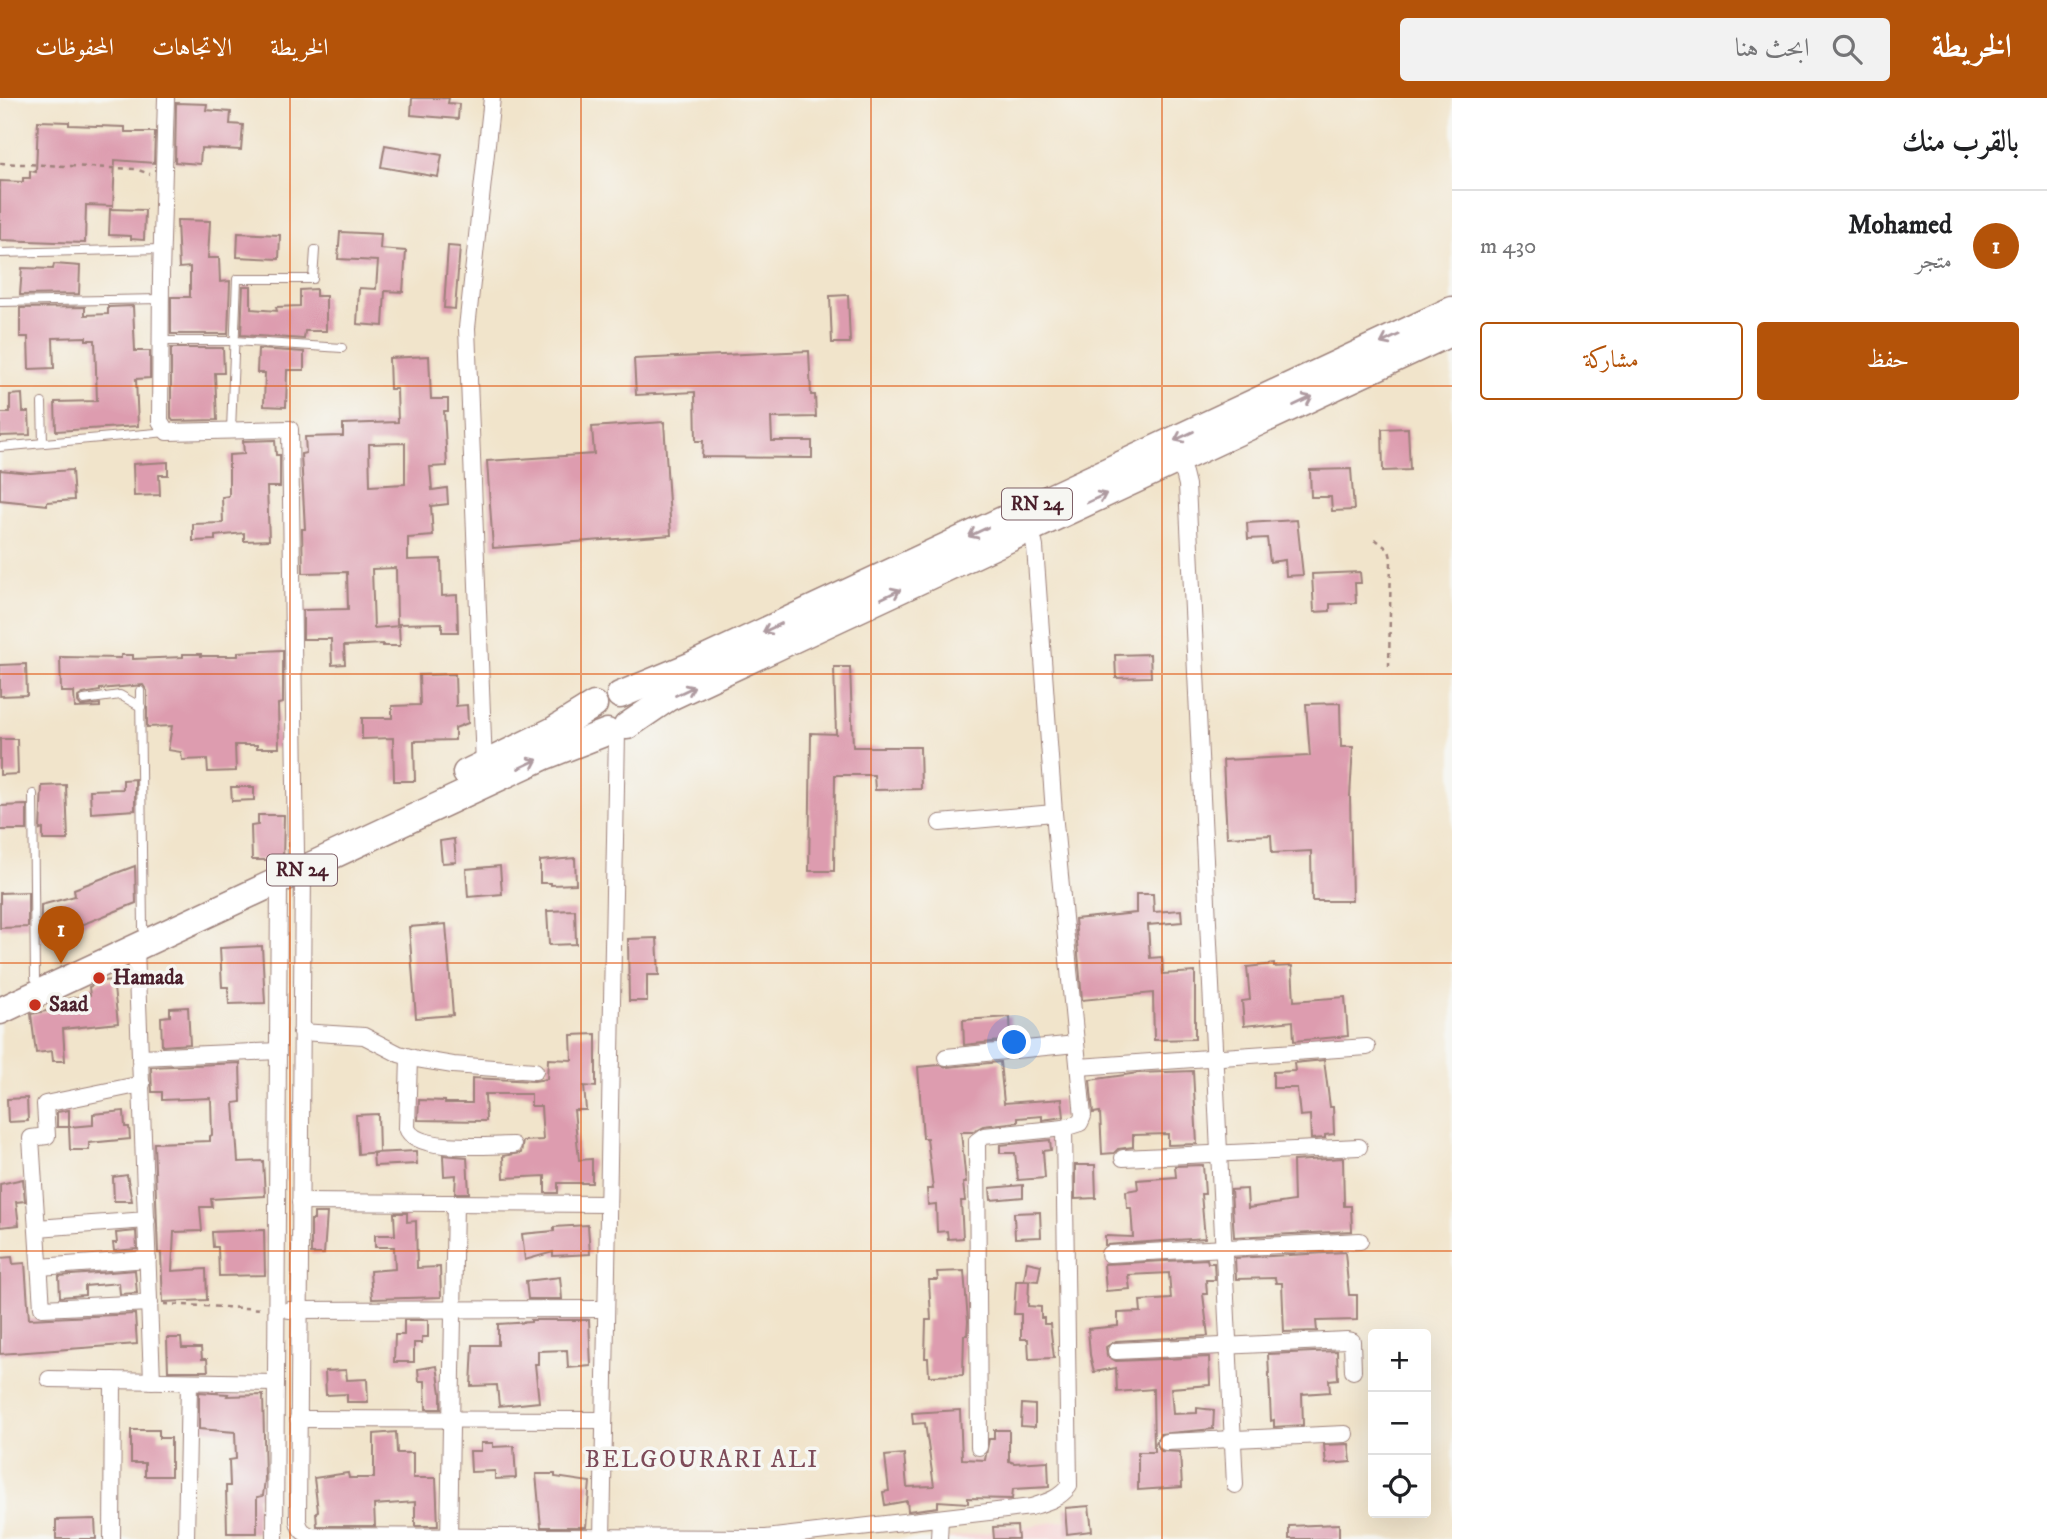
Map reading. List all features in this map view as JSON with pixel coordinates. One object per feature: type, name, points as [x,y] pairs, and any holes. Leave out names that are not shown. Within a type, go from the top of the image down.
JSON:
[{"type":"highway","name":"RN 24","points":[[620,695],[715,654],[1452,310]]},
{"type":"highway","name":"RN 24","points":[[0,1011],[139,938],[299,862],[543,757],[617,730],[668,698],[1452,332]]},
{"type":"highway","points":[[614,693],[620,695],[631,709],[631,715],[617,730],[601,729],[593,718],[594,705],[602,696],[614,693]]},
{"type":"highway","name":"RN 24","points":[[0,995],[36,978],[279,881],[299,862],[552,731],[594,705]]},
{"type":"street","points":[[166,98],[161,249],[160,421],[167,432],[290,429],[302,1032],[298,1419],[300,1529],[312,1536],[347,1538],[816,1536],[1031,1507],[1062,1496],[1069,1486],[1064,1128]]},
{"type":"street","points":[[484,765],[467,328],[492,98]]},
{"type":"street","points":[[1174,462],[1184,473],[1188,485],[1235,1485]]},
{"type":"street","points":[[979,1447],[977,1141],[984,1136],[1064,1128],[1080,1123],[1083,1116],[1054,813],[1036,560],[1031,529]]},
{"type":"street","points":[[602,1538],[617,730]]},
{"type":"street","points":[[940,823],[1054,813]]},
{"type":"street","points":[[275,1539],[279,881]]},
{"type":"street","points":[[139,938],[152,1381]]},
{"type":"street","points":[[302,1032],[364,1036],[399,1054],[453,1065],[535,1071]]},
{"type":"street","points":[[946,1057],[1076,1044]]},
{"type":"street","points":[[1079,1067],[1367,1047]]},
{"type":"street","points":[[141,1057],[278,1051]]},
{"type":"street","points":[[409,1057],[409,1135],[417,1140],[440,1145],[513,1145]]},
{"type":"street","points":[[142,1084],[45,1104],[47,1136],[31,1138],[42,1308],[150,1303]]},
{"type":"street","points":[[1123,1158],[1359,1147]]},
{"type":"street","points":[[300,1202],[608,1204]]},
{"type":"street","points":[[449,1538],[455,1203]]},
{"type":"street","points":[[37,1228],[147,1220]]},
{"type":"street","points":[[1109,1254],[1360,1241]]},
{"type":"street","points":[[40,1267],[148,1259]]},
{"type":"street","points":[[276,1310],[606,1309]]},
{"type":"street","points":[[1116,1351],[1352,1341],[1353,1371]]},
{"type":"street","points":[[49,1380],[276,1383]]},
{"type":"street","points":[[112,1539],[113,1380]]},
{"type":"street","points":[[186,1539],[189,1382]]},
{"type":"street","points":[[298,1419],[604,1420]]},
{"type":"street","points":[[1166,1442],[1345,1434]]},
{"type":"street","points":[[940,1518],[940,1539]]},
{"type":"lane","points":[[0,253],[161,249]]},
{"type":"lane","points":[[231,429],[237,279],[313,279],[315,250]]},
{"type":"lane","points":[[0,302],[161,299]]},
{"type":"lane","points":[[160,341],[235,341],[342,348]]},
{"type":"lane","points":[[42,402],[43,443]]},
{"type":"lane","points":[[0,447],[167,432]]},
{"type":"lane","points":[[139,938],[140,691]]},
{"type":"lane","points":[[84,700],[120,695],[141,707]]},
{"type":"lane","points":[[33,794],[36,978]]},
{"type":"path","points":[[0,163],[135,169],[163,177]]},
{"type":"path","points":[[1375,539],[1389,550],[1391,558],[1389,666]]},
{"type":"path","points":[[150,1303],[276,1310]]},
{"type":"shaded area","points":[[1069,1520],[1070,1539],[948,1539],[949,1538]]},
{"type":"building","points":[[412,98],[449,98],[448,103],[459,104],[458,119],[411,115]]},
{"type":"building","points":[[176,103],[207,104],[206,110],[231,112],[230,124],[243,125],[241,150],[201,148],[200,164],[175,162]]},
{"type":"building","points":[[38,121],[125,127],[125,132],[155,132],[154,163],[115,160],[113,206],[86,205],[85,243],[0,240],[0,181],[23,182],[23,178],[30,178],[30,171],[36,172]]},
{"type":"building","points":[[385,145],[442,155],[438,177],[381,167]]},
{"type":"building","points":[[110,209],[145,210],[144,240],[131,239],[131,236],[109,235]]},
{"type":"building","points":[[177,220],[210,221],[208,258],[219,258],[220,282],[230,281],[228,334],[171,334],[171,297],[190,297],[190,267],[179,268]]},
{"type":"building","points":[[340,232],[381,234],[380,249],[406,251],[403,292],[385,291],[383,326],[357,324],[359,288],[376,289],[378,261],[338,259]]},
{"type":"building","points":[[238,233],[280,235],[279,259],[237,257]]},
{"type":"building","points":[[448,246],[460,247],[455,309],[444,308]]},
{"type":"building","points":[[54,264],[80,266],[79,294],[20,295],[22,268],[53,269]]},
{"type":"building","points":[[243,286],[251,286],[251,309],[277,311],[276,307],[300,306],[300,290],[316,289],[316,296],[326,296],[326,331],[305,331],[304,339],[241,335]]},
{"type":"building","points":[[848,295],[850,343],[832,343],[830,296]]},
{"type":"building","points":[[133,306],[135,351],[150,351],[150,378],[136,379],[138,426],[56,431],[55,402],[97,401],[95,340],[86,340],[86,337],[53,338],[54,368],[29,369],[28,337],[20,337],[20,308],[85,307],[85,315],[108,314],[108,307]]},
{"type":"building","points":[[171,348],[223,348],[224,373],[215,373],[217,420],[173,421],[171,418]]},
{"type":"building","points":[[258,349],[304,352],[304,370],[287,370],[286,407],[264,406],[265,373],[257,373]]},
{"type":"building","points":[[809,351],[811,395],[815,395],[816,417],[771,418],[772,441],[812,441],[812,458],[702,457],[703,441],[696,441],[695,392],[636,395],[634,359]]},
{"type":"building","points":[[429,356],[431,399],[448,399],[448,411],[444,411],[447,466],[430,467],[432,490],[447,488],[448,504],[431,506],[433,536],[408,538],[408,560],[441,559],[442,596],[457,595],[458,632],[442,632],[442,623],[397,624],[396,568],[372,569],[374,628],[399,626],[400,646],[344,646],[345,664],[332,665],[331,639],[303,639],[303,610],[348,609],[347,572],[303,573],[302,529],[305,529],[301,454],[306,453],[305,437],[343,436],[343,424],[398,422],[397,389],[390,389],[389,358]],"holes":[[[405,443],[405,484],[370,486],[369,444]]]},
{"type":"building","points":[[22,394],[23,412],[29,412],[30,435],[0,436],[0,413],[10,413],[10,395]]},
{"type":"building","points":[[664,422],[671,535],[493,548],[487,461],[594,454],[592,427]]},
{"type":"building","points":[[1408,428],[1410,470],[1383,471],[1382,429]]},
{"type":"building","points":[[275,440],[276,455],[280,455],[280,487],[267,487],[269,540],[244,541],[244,533],[215,536],[215,540],[193,541],[193,524],[223,523],[222,497],[229,496],[229,455],[244,454],[243,441]]},
{"type":"building","points":[[168,462],[168,475],[159,475],[160,495],[134,496],[133,464]]},
{"type":"building","points":[[1351,469],[1354,510],[1332,511],[1331,497],[1311,497],[1310,470]]},
{"type":"building","points":[[0,470],[30,473],[72,470],[74,500],[47,502],[47,505],[0,500]]},
{"type":"building","points":[[1297,520],[1303,575],[1286,576],[1285,560],[1270,562],[1267,538],[1248,539],[1247,523]]},
{"type":"building","points":[[1360,572],[1361,583],[1355,583],[1356,603],[1330,604],[1330,611],[1314,612],[1312,574]]},
{"type":"building","points":[[283,650],[283,703],[278,704],[279,748],[235,745],[236,771],[208,772],[207,759],[182,760],[181,752],[168,750],[172,726],[147,727],[147,691],[143,685],[100,689],[78,697],[81,706],[100,704],[100,707],[75,708],[74,692],[61,692],[60,657],[121,658],[121,655],[133,655],[133,659],[183,657],[183,654],[238,656],[238,652]]},
{"type":"building","points":[[1150,654],[1151,677],[1116,678],[1115,655]]},
{"type":"building","points":[[26,664],[27,695],[0,696],[0,665]]},
{"type":"building","points":[[834,667],[850,667],[853,747],[920,747],[921,789],[875,790],[874,775],[835,775],[834,871],[809,871],[811,733],[836,734]]},
{"type":"building","points":[[455,674],[456,706],[467,705],[468,723],[455,728],[455,740],[414,741],[415,781],[394,781],[393,738],[362,739],[362,718],[392,718],[392,706],[420,705],[419,675]]},
{"type":"building","points":[[1340,703],[1341,747],[1353,747],[1350,796],[1352,901],[1312,901],[1311,851],[1272,853],[1271,835],[1227,837],[1223,760],[1310,756],[1306,704]]},
{"type":"building","points":[[0,739],[17,739],[18,774],[0,775]]},
{"type":"building","points":[[135,779],[135,810],[91,813],[90,790],[123,789],[123,780]]},
{"type":"building","points":[[66,785],[68,840],[43,840],[43,829],[40,830],[42,786]]},
{"type":"building","points":[[231,787],[254,787],[254,800],[232,801]]},
{"type":"building","points":[[27,805],[27,830],[0,830],[0,806]]},
{"type":"building","points":[[258,815],[284,815],[283,860],[252,860],[251,826],[258,825]]},
{"type":"building","points":[[454,839],[456,862],[442,863],[440,841]]},
{"type":"building","points":[[575,858],[576,884],[540,883],[540,861]]},
{"type":"building","points":[[135,866],[136,903],[41,941],[41,905],[75,896],[74,889]]},
{"type":"building","points":[[500,866],[502,894],[468,897],[466,869]]},
{"type":"building","points":[[28,892],[28,927],[0,928],[0,893]]},
{"type":"building","points":[[1136,894],[1153,894],[1154,912],[1181,910],[1182,922],[1148,925],[1150,958],[1162,957],[1163,974],[1195,972],[1195,1039],[1154,1040],[1153,993],[1082,1000],[1075,919],[1136,913]]},
{"type":"building","points":[[575,910],[576,944],[549,945],[547,911]]},
{"type":"building","points":[[446,924],[453,1015],[416,1018],[409,927]]},
{"type":"building","points":[[657,938],[659,975],[647,975],[647,1001],[629,1001],[628,939]]},
{"type":"building","points":[[262,946],[265,1003],[229,1004],[228,987],[222,987],[220,948]]},
{"type":"building","points":[[1274,964],[1274,967],[1292,966],[1294,1001],[1345,997],[1348,1036],[1294,1041],[1293,1021],[1244,1026],[1242,1001],[1250,1000],[1247,967]]},
{"type":"building","points":[[113,980],[118,1023],[63,1029],[65,1061],[53,1061],[52,1051],[36,1053],[31,1014],[62,1008],[61,1000],[90,995],[89,987],[101,981]]},
{"type":"building","points":[[188,1007],[190,1044],[162,1046],[161,1017],[170,1016],[170,1008]]},
{"type":"building","points":[[1010,1017],[1011,1040],[964,1045],[963,1020]]},
{"type":"building","points":[[596,1034],[596,1087],[584,1086],[586,1110],[574,1110],[579,1160],[592,1159],[592,1183],[558,1183],[558,1193],[545,1193],[545,1176],[504,1178],[503,1156],[521,1153],[523,1141],[543,1140],[541,1106],[531,1106],[531,1094],[485,1094],[486,1121],[418,1120],[419,1100],[472,1103],[472,1078],[534,1081],[547,1079],[548,1059],[572,1060],[571,1035]]},
{"type":"building","points":[[1324,1060],[1330,1107],[1333,1107],[1334,1134],[1311,1139],[1310,1115],[1300,1116],[1297,1088],[1273,1088],[1273,1072],[1295,1071],[1294,1063]]},
{"type":"building","points":[[1000,1062],[1004,1103],[1062,1099],[1064,1117],[1042,1120],[1042,1116],[1018,1118],[1018,1122],[983,1126],[972,1132],[961,1132],[966,1183],[963,1183],[965,1201],[961,1201],[963,1238],[948,1239],[947,1231],[937,1232],[936,1204],[928,1205],[927,1189],[933,1189],[927,1138],[923,1138],[918,1067]]},
{"type":"building","points":[[240,1063],[241,1102],[234,1103],[238,1162],[263,1161],[265,1196],[211,1199],[212,1207],[200,1207],[202,1231],[174,1232],[172,1271],[206,1269],[207,1300],[163,1302],[161,1253],[158,1253],[154,1143],[210,1141],[211,1098],[162,1100],[162,1092],[152,1092],[151,1067]]},
{"type":"building","points":[[1193,1071],[1197,1144],[1168,1145],[1168,1134],[1133,1135],[1133,1147],[1102,1154],[1100,1112],[1093,1113],[1090,1080],[1138,1073]]},
{"type":"building","points":[[27,1098],[28,1121],[8,1122],[7,1099]]},
{"type":"building","points":[[69,1110],[69,1127],[57,1127],[57,1112]]},
{"type":"building","points":[[124,1111],[125,1127],[129,1127],[130,1139],[89,1143],[89,1150],[70,1150],[69,1127],[93,1125],[93,1114]]},
{"type":"building","points":[[378,1114],[379,1152],[358,1154],[356,1115]]},
{"type":"building","points":[[1050,1140],[1051,1150],[1043,1151],[1045,1178],[1018,1180],[1015,1153],[1000,1153],[1000,1145]]},
{"type":"building","points":[[416,1151],[417,1164],[374,1166],[373,1153]]},
{"type":"building","points":[[443,1155],[467,1157],[469,1193],[455,1193],[456,1175],[444,1176]]},
{"type":"building","points":[[1343,1158],[1344,1206],[1351,1206],[1352,1231],[1234,1237],[1231,1190],[1247,1189],[1248,1208],[1294,1201],[1293,1161]]},
{"type":"building","points":[[1075,1165],[1095,1165],[1096,1198],[1075,1199]]},
{"type":"building","points":[[1203,1165],[1205,1194],[1201,1194],[1205,1238],[1105,1245],[1105,1236],[1133,1237],[1131,1208],[1127,1208],[1126,1191],[1138,1189],[1137,1180],[1176,1177],[1175,1166]]},
{"type":"building","points":[[127,1175],[132,1201],[114,1201],[113,1177]]},
{"type":"building","points":[[23,1179],[25,1201],[16,1202],[19,1225],[0,1227],[0,1184]]},
{"type":"building","points":[[1023,1185],[1023,1197],[991,1200],[990,1188]]},
{"type":"building","points":[[1040,1212],[1041,1237],[1015,1238],[1014,1213]]},
{"type":"building","points":[[314,1213],[327,1213],[324,1254],[311,1254],[311,1220],[314,1220]]},
{"type":"building","points":[[394,1213],[407,1213],[407,1222],[416,1221],[417,1268],[440,1267],[441,1297],[372,1299],[370,1271],[395,1269],[394,1247],[375,1247],[375,1235],[395,1235]]},
{"type":"building","points":[[588,1225],[590,1254],[553,1256],[553,1252],[525,1260],[522,1234],[554,1231],[554,1227]]},
{"type":"building","points":[[264,1230],[265,1275],[219,1276],[218,1247],[213,1247],[212,1232]]},
{"type":"building","points":[[136,1231],[137,1249],[114,1251],[116,1233]]},
{"type":"building","points":[[1345,1252],[1349,1295],[1357,1295],[1357,1320],[1316,1321],[1317,1331],[1284,1332],[1282,1283],[1276,1283],[1275,1278],[1236,1279],[1235,1258]]},
{"type":"building","points":[[12,1257],[13,1264],[25,1263],[29,1319],[135,1314],[137,1344],[0,1354],[0,1258]]},
{"type":"building","points":[[1207,1259],[1208,1263],[1214,1263],[1215,1280],[1206,1280],[1207,1294],[1203,1294],[1208,1336],[1116,1341],[1106,1347],[1107,1356],[1116,1361],[1209,1357],[1210,1385],[1171,1388],[1173,1414],[1197,1413],[1197,1408],[1214,1410],[1213,1429],[1160,1434],[1156,1443],[1161,1451],[1180,1452],[1182,1487],[1138,1490],[1138,1452],[1154,1452],[1153,1389],[1117,1392],[1116,1368],[1094,1372],[1088,1329],[1118,1326],[1118,1313],[1141,1312],[1140,1301],[1171,1299],[1169,1273],[1128,1275],[1130,1289],[1106,1291],[1104,1264]]},
{"type":"building","points":[[1027,1262],[1041,1265],[1038,1281],[1024,1280]]},
{"type":"building","points":[[135,1270],[137,1293],[120,1294],[119,1283],[85,1286],[85,1295],[60,1297],[59,1276]]},
{"type":"building","points":[[964,1271],[968,1321],[967,1335],[964,1335],[963,1375],[929,1376],[928,1358],[925,1358],[926,1320],[931,1320],[929,1280],[938,1280],[937,1272]]},
{"type":"building","points":[[560,1277],[562,1299],[528,1299],[526,1281]]},
{"type":"building","points":[[1016,1281],[1029,1281],[1028,1306],[1041,1307],[1044,1324],[1050,1324],[1054,1358],[1029,1359],[1028,1339],[1021,1339],[1021,1314],[1014,1314]]},
{"type":"building","points":[[404,1320],[428,1320],[428,1337],[422,1337],[422,1343],[414,1343],[414,1362],[394,1362],[395,1335],[404,1335]]},
{"type":"building","points":[[531,1320],[589,1320],[591,1366],[568,1368],[567,1350],[538,1351],[538,1364],[535,1364],[539,1402],[499,1406],[497,1385],[471,1386],[473,1345],[498,1345],[498,1324]]},
{"type":"building","points":[[167,1338],[181,1338],[182,1348],[201,1348],[202,1359],[207,1359],[208,1371],[168,1371]]},
{"type":"building","points":[[1337,1351],[1338,1379],[1329,1380],[1330,1392],[1302,1394],[1303,1425],[1274,1427],[1274,1420],[1271,1421],[1268,1354]]},
{"type":"building","points":[[437,1366],[441,1409],[426,1409],[425,1381],[419,1381],[418,1369]]},
{"type":"building","points":[[346,1370],[347,1380],[367,1379],[368,1402],[347,1402],[347,1394],[326,1395],[325,1371]]},
{"type":"building","points":[[199,1392],[228,1394],[227,1396],[263,1395],[265,1479],[263,1496],[257,1497],[257,1533],[227,1533],[226,1486],[230,1486],[229,1460],[236,1459],[235,1432],[199,1429]]},
{"type":"building","points":[[1022,1404],[1035,1405],[1035,1427],[1021,1426]]},
{"type":"building","points":[[960,1410],[962,1459],[985,1460],[989,1439],[994,1439],[994,1430],[1009,1430],[1009,1461],[1048,1461],[1049,1487],[1013,1489],[1012,1499],[968,1498],[968,1503],[938,1501],[938,1507],[908,1511],[907,1501],[885,1505],[883,1492],[889,1491],[885,1456],[904,1454],[907,1487],[934,1486],[925,1423],[913,1424],[912,1413]]},
{"type":"building","points":[[131,1430],[159,1430],[159,1438],[171,1438],[171,1476],[145,1476],[145,1463],[131,1463]]},
{"type":"building","points":[[396,1432],[397,1453],[413,1453],[413,1478],[436,1478],[438,1526],[415,1526],[415,1502],[374,1505],[375,1526],[317,1526],[314,1478],[348,1473],[349,1478],[374,1478],[374,1434]]},
{"type":"building","points":[[481,1443],[493,1443],[493,1447],[514,1446],[516,1478],[495,1479],[495,1471],[471,1472],[470,1451],[481,1451]]},
{"type":"building","points":[[1349,1444],[1351,1462],[1326,1464],[1324,1445]]},
{"type":"building","points":[[536,1474],[555,1474],[555,1477],[590,1482],[586,1527],[541,1527]]},
{"type":"building","points":[[1089,1506],[1092,1531],[1067,1534],[1065,1508]]},
{"type":"building","points":[[95,1519],[96,1539],[56,1539],[56,1520]]},
{"type":"building","points":[[1339,1524],[1339,1539],[1289,1539],[1289,1526]]},
{"type":"building","points":[[1017,1526],[1018,1539],[994,1539],[993,1527]]},
{"type":"place","name":"Mohamed","points":[[61,964]]},
{"type":"place","name":"Hamada","points":[[99,978]]},
{"type":"place","name":"Saad","points":[[35,1005]]},
{"type":"district","name":"BELGOURARI ALI","points":[[702,1460]]}]
